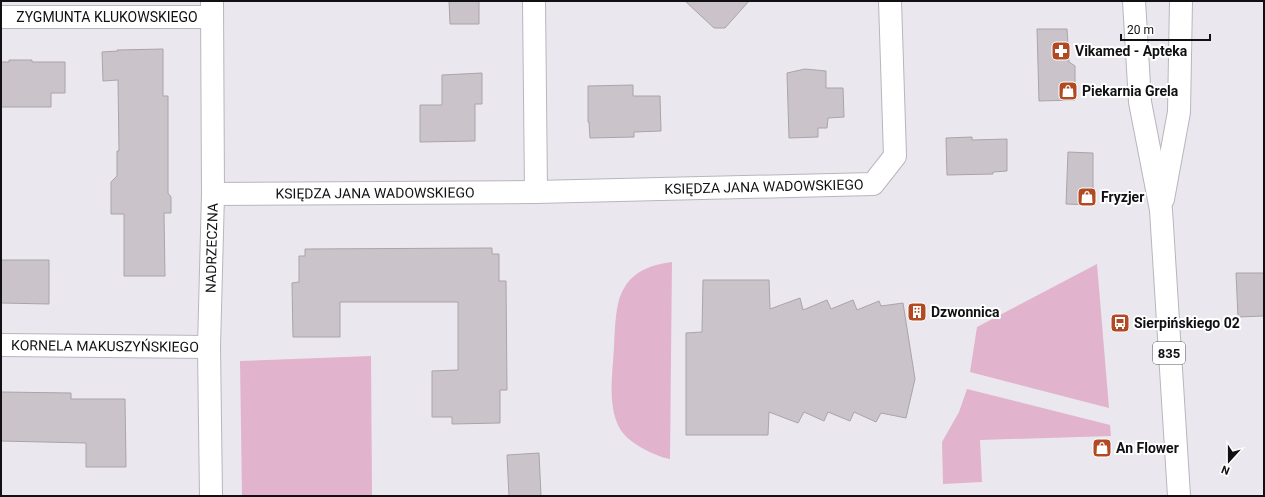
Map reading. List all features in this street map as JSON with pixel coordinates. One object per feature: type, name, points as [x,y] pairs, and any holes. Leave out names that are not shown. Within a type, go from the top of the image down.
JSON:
[{"type":"street","points":[[534,1],[536,192]]},
{"type":"street","name":"KSIĘDZA JANA WADOWSKIEGO","points":[[213,194],[536,192],[873,184],[896,156],[890,1]]},
{"type":"street","name":"835","points":[[1134,1],[1140,102],[1161,210],[1179,496]]},
{"type":"street","name":"835","points":[[1161,210],[1179,112],[1181,1]]},
{"type":"street","name":"ZYGMUNTA KLUKOWSKIEGO","points":[[1,17],[212,9]]},
{"type":"street","name":"NADRZECZNA","points":[[211,496],[209,346],[213,194],[212,9]]},
{"type":"street","name":"KORNELA MAKUSZYŃSKIEGO","points":[[1,345],[209,346]]},
{"type":"shaded area","points":[[672,262],[670,459],[656,455],[641,448],[623,433],[615,418],[612,387],[616,317],[619,300],[626,284],[646,268]]},
{"type":"shaded area","points":[[1097,264],[1109,408],[970,372],[977,327]]},
{"type":"shaded area","points":[[371,356],[372,496],[242,496],[240,361]]},
{"type":"shaded area","points":[[967,389],[1110,425],[1111,436],[980,440],[982,482],[943,484],[942,442],[959,412]]},
{"type":"building","points":[[449,1],[479,1],[479,24],[450,24]]},
{"type":"building","points":[[685,1],[749,1],[725,28],[714,28]]},
{"type":"building","points":[[1037,29],[1067,29],[1069,62],[1075,66],[1075,100],[1039,101]]},
{"type":"building","points":[[163,49],[163,96],[168,96],[168,193],[171,197],[171,213],[164,213],[165,276],[124,276],[124,214],[111,214],[111,182],[117,176],[117,151],[119,151],[118,80],[103,81],[102,52],[118,51],[117,50]]},
{"type":"building","points":[[9,60],[65,62],[65,93],[51,93],[51,107],[1,107],[1,62],[9,62]]},
{"type":"building","points":[[805,69],[826,71],[826,88],[843,88],[844,117],[828,118],[827,128],[818,128],[818,137],[789,138],[787,73]]},
{"type":"building","points":[[482,73],[482,104],[475,104],[475,141],[420,142],[420,105],[442,105],[442,75]]},
{"type":"building","points":[[633,85],[633,96],[660,96],[661,131],[634,132],[634,137],[590,138],[588,122],[588,86]]},
{"type":"building","points":[[972,137],[972,140],[1007,139],[1007,171],[993,172],[993,174],[947,175],[946,138]]},
{"type":"building","points":[[1068,152],[1093,153],[1093,205],[1066,204]]},
{"type":"building","points":[[492,248],[492,254],[499,254],[499,281],[506,281],[507,390],[500,390],[500,423],[452,424],[452,417],[432,417],[432,371],[458,370],[458,302],[340,302],[340,337],[293,337],[292,283],[299,282],[299,256],[305,256],[305,249]]},
{"type":"building","points":[[1,260],[49,260],[49,304],[1,303]]},
{"type":"building","points":[[1236,273],[1264,273],[1264,316],[1238,317]]},
{"type":"building","points":[[703,280],[769,280],[770,309],[800,298],[803,310],[827,300],[831,309],[853,300],[857,310],[879,301],[881,306],[903,303],[915,379],[906,418],[881,413],[876,422],[854,412],[850,421],[828,412],[824,421],[804,412],[798,423],[769,412],[768,435],[686,435],[686,333],[702,332]]},
{"type":"building","points":[[1,392],[71,393],[71,399],[125,399],[126,467],[86,467],[86,443],[1,441]]},
{"type":"building","points":[[539,453],[541,496],[509,496],[507,455]]},
{"type":"place","name":"Vikamed - Apteka","points":[[1061,51]]},
{"type":"place","name":"Piekarnia Grela","points":[[1068,91]]},
{"type":"place","name":"Fryzjer","points":[[1087,197]]},
{"type":"place","name":"Dzwonnica","points":[[917,312]]},
{"type":"place","name":"Sierpińskiego 02","points":[[1120,323]]},
{"type":"place","name":"An Flower","points":[[1102,448]]}]
